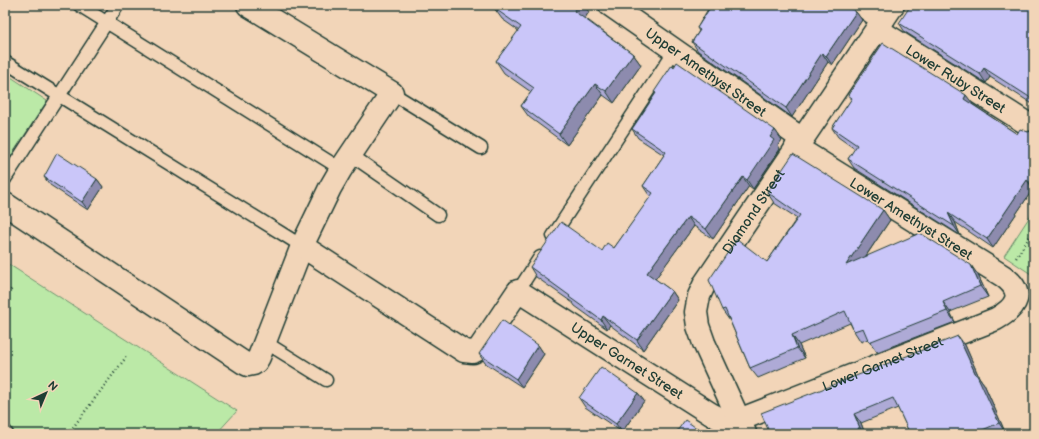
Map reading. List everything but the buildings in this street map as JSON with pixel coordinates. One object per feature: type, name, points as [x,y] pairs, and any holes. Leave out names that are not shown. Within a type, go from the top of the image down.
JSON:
[{"type":"street","points":[[5,204],[244,363],[248,365],[256,362],[302,246],[330,188],[392,93],[248,5]]},
{"type":"street","name":"Upper Amethyst Street","points":[[610,5],[675,50],[799,143]]},
{"type":"street","name":"Lower Ruby Street","points":[[862,5],[884,18],[1034,128]]},
{"type":"street","name":"Diamond Street","points":[[742,427],[698,326],[696,312],[699,296],[705,283],[884,18]]},
{"type":"street","name":"Lower Amethyst Street","points":[[799,143],[1003,276],[1010,281],[1016,289],[1017,297]]},
{"type":"street","points":[[302,246],[464,351],[473,352],[484,343],[518,291]]},
{"type":"street","name":"Upper Garnet Street","points":[[518,291],[718,418],[731,421],[742,427]]},
{"type":"street","name":"Lower Garnet Street","points":[[742,427],[996,318],[1011,309],[1017,297]]},
{"type":"lane","points":[[79,5],[107,23],[438,215]]},
{"type":"lane","points":[[5,179],[118,5]]},
{"type":"lane","points":[[518,291],[675,50]]},
{"type":"lane","points":[[5,62],[302,246]]},
{"type":"lane","points":[[392,93],[481,148]]},
{"type":"lane","points":[[265,342],[326,380]]},
{"type":"path","points":[[1003,276],[1034,230]]},
{"type":"path","points":[[5,296],[12,289]]},
{"type":"path","points":[[68,434],[127,356]]},
{"type":"green space","points":[[5,73],[47,101],[5,165]]},
{"type":"green space","points":[[1034,210],[1034,276],[1004,256]]},
{"type":"green space","points":[[5,262],[237,411],[216,434],[5,434]]}]
